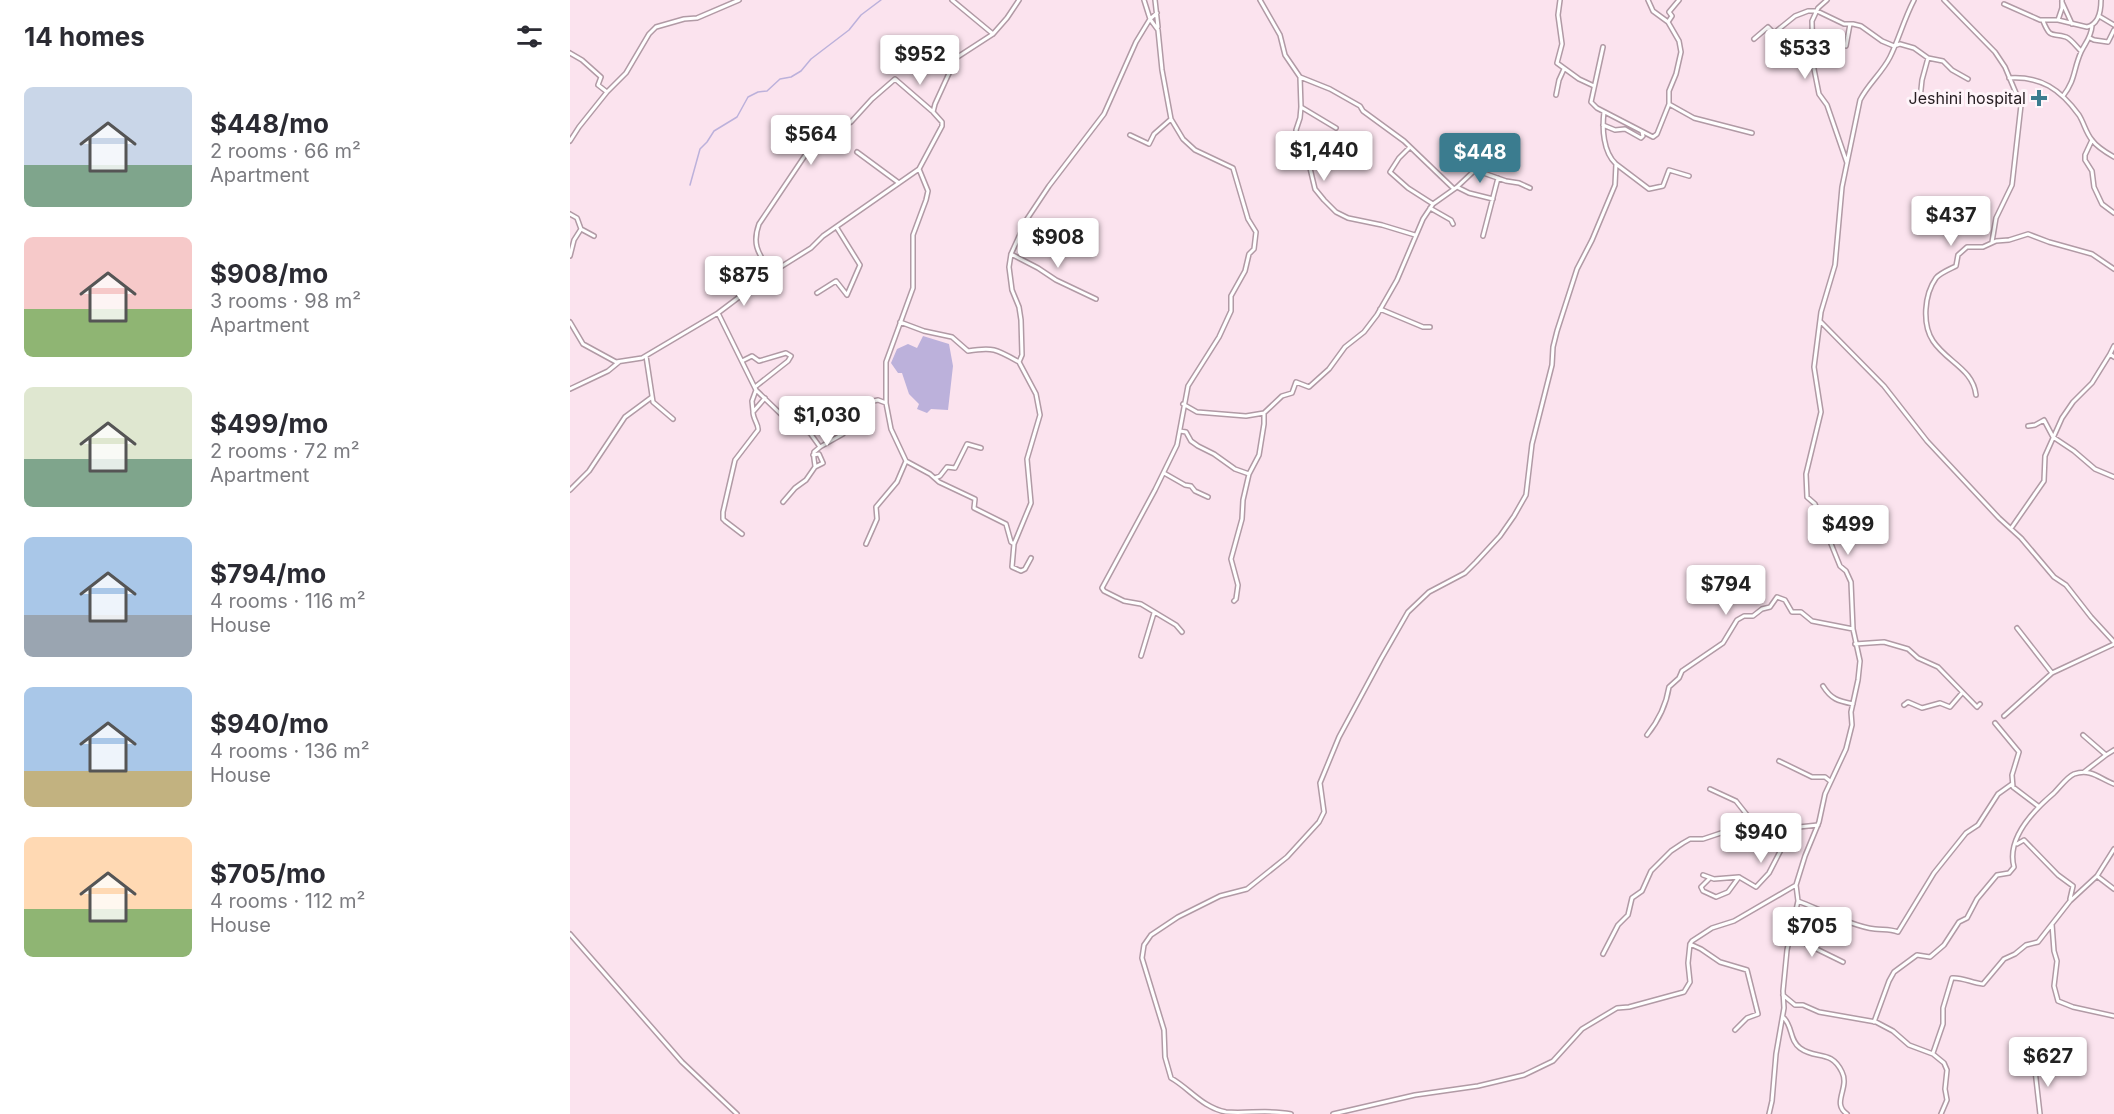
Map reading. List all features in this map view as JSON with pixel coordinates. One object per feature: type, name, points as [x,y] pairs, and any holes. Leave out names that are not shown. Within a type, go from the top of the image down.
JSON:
[{"type":"street","points":[[570,141],[607,92],[627,73],[649,34],[656,27],[684,19],[697,18],[739,0]]},
{"type":"street","points":[[952,0],[993,34]]},
{"type":"street","points":[[933,112],[956,58],[993,34],[1019,0]]},
{"type":"street","points":[[1144,0],[1151,20],[1158,27]]},
{"type":"street","points":[[1155,0],[1162,70],[1171,119],[1183,139],[1195,150],[1233,168],[1248,219],[1256,236],[1254,249],[1247,258],[1245,271],[1231,296],[1231,311],[1219,337],[1188,386],[1177,445],[1101,588],[1124,601],[1141,604],[1176,625],[1182,632]]},
{"type":"street","points":[[1260,0],[1280,35],[1285,55],[1300,76],[1354,102],[1456,188],[1469,194],[1493,199]]},
{"type":"street","points":[[1560,0],[1558,15],[1562,44],[1557,63],[1579,79],[1594,86]]},
{"type":"street","points":[[1603,47],[1591,102],[1604,112],[1642,132],[1655,136],[1669,104],[1668,91],[1676,74],[1681,52],[1668,22],[1653,11],[1648,0]]},
{"type":"street","points":[[1668,22],[1672,16],[1669,12],[1679,0]]},
{"type":"street","points":[[1827,0],[1812,21],[1814,74],[1819,94],[1827,105],[1847,164]]},
{"type":"street","points":[[1769,1114],[1773,1101],[1776,1054],[1783,1017],[1783,995],[1790,936],[1798,901],[1796,885],[1818,825],[1825,794],[1846,749],[1852,725],[1860,661],[1860,652],[1855,644],[1853,629],[1851,582],[1846,571],[1840,566],[1815,504],[1807,497],[1806,474],[1821,412],[1814,367],[1823,302],[1828,293],[1835,265],[1842,187],[1860,100],[1883,68],[1914,0]]},
{"type":"street","points":[[1944,0],[1995,52],[2021,105],[2012,185],[1996,218],[1991,243]]},
{"type":"street","points":[[2062,96],[2073,81],[2081,51],[2090,38],[2092,26],[2098,16],[2101,0]]},
{"type":"street","points":[[2058,20],[2062,1]]},
{"type":"street","points":[[2062,1],[2072,24]]},
{"type":"street","points":[[2004,4],[2043,21],[2058,20],[2092,26]]},
{"type":"street","points":[[1754,39],[1768,27],[1774,33],[1795,16],[1808,11],[1817,11],[1837,22],[1861,26],[1882,41],[1894,46],[1900,44],[1914,48],[1928,58],[1943,61],[1952,70],[1968,79]]},
{"type":"street","points":[[1019,362],[1022,355],[1021,320],[1019,307],[1011,290],[1009,267],[1011,254],[1027,219],[1094,124],[1104,114],[1136,42],[1156,13]]},
{"type":"street","points":[[2098,16],[2114,25]]},
{"type":"street","points":[[1151,20],[1157,19]]},
{"type":"street","points":[[2043,21],[2046,29],[2052,35],[2067,37],[2081,51]]},
{"type":"street","points":[[1846,46],[1850,24]]},
{"type":"street","points":[[2090,38],[2108,42],[2114,30]]},
{"type":"street","points":[[570,53],[582,60],[601,77],[597,84],[607,92]]},
{"type":"street","points":[[1920,99],[1928,58]]},
{"type":"street","points":[[1556,95],[1564,69]]},
{"type":"street","points":[[1300,76],[1301,107],[1296,130],[1309,164],[1315,189],[1327,204],[1348,218],[1396,228],[1415,235]]},
{"type":"street","points":[[2009,78],[2020,77],[2044,82],[2062,96],[2079,116],[2092,141],[2114,157]]},
{"type":"street","points":[[570,388],[608,371],[619,362],[646,356],[718,313],[919,169],[942,122],[895,79],[851,122],[822,137],[806,154],[759,224],[755,235],[756,249],[771,273]]},
{"type":"street","points":[[1669,104],[1694,118],[1752,133]]},
{"type":"street","points":[[1301,107],[1336,128]]},
{"type":"street","points":[[1604,112],[1602,124],[1611,159],[1649,189],[1662,186],[1669,170],[1689,176]]},
{"type":"street","points":[[1130,135],[1149,144],[1154,134],[1171,119]]},
{"type":"street","points":[[1602,124],[1614,130],[1624,129],[1641,138],[1642,132]]},
{"type":"street","points":[[2092,141],[2085,160],[2092,171],[2094,187],[2102,204],[2114,213]]},
{"type":"street","points":[[1410,147],[1390,172],[1408,188],[1433,204]]},
{"type":"street","points":[[857,152],[899,183]]},
{"type":"street","points":[[1291,1114],[1224,1112],[1199,1100],[1184,1085],[1171,1078],[1165,1058],[1164,1030],[1142,958],[1144,945],[1151,935],[1178,917],[1220,896],[1247,889],[1287,857],[1319,822],[1324,812],[1320,783],[1339,737],[1403,620],[1418,600],[1429,591],[1465,573],[1500,537],[1514,516],[1526,495],[1532,444],[1552,364],[1557,331],[1577,268],[1616,185],[1616,164]]},
{"type":"street","points":[[919,169],[928,191],[914,235],[913,288],[886,362],[886,403],[891,429],[906,461],[939,482],[975,499],[974,508],[1005,524],[1011,542],[1014,544]]},
{"type":"street","points":[[1183,404],[1197,412],[1210,412],[1221,416],[1246,416],[1264,413],[1282,396],[1292,393],[1296,382],[1309,387],[1329,369],[1345,347],[1364,332],[1380,309],[1397,280],[1415,235],[1433,204],[1456,188],[1475,170],[1530,188]]},
{"type":"street","points":[[1483,236],[1498,178]]},
{"type":"street","points":[[1430,208],[1451,220],[1453,224]]},
{"type":"street","points":[[570,214],[578,218],[581,229],[594,236]]},
{"type":"street","points":[[817,292],[836,281],[847,295],[860,265],[837,228]]},
{"type":"street","points":[[570,256],[574,240],[581,229]]},
{"type":"street","points":[[1976,395],[1975,384],[1965,371],[1934,342],[1927,329],[1926,303],[1936,277],[1956,266],[1958,255],[1963,249],[1970,246],[1983,247],[2028,234],[2092,254],[2114,269]]},
{"type":"street","points":[[1011,254],[1056,280],[1096,299]]},
{"type":"street","points":[[1380,309],[1423,327],[1430,327]]},
{"type":"street","points":[[718,313],[755,389],[788,421],[810,434],[820,447]]},
{"type":"street","points":[[1820,321],[1884,386],[1927,441],[1969,487],[2011,528],[2054,577],[2076,596],[2114,643],[2052,673],[2004,716]]},
{"type":"street","points":[[570,322],[583,344],[619,362]]},
{"type":"street","points":[[900,322],[924,331],[951,337],[968,351],[985,348],[995,350],[1019,362],[1036,394],[1040,415],[1026,459],[1031,503],[1014,544],[1012,565],[1015,570],[1025,569],[1031,558]]},
{"type":"street","points":[[2011,528],[2044,481],[2045,456],[2066,411],[2092,383],[2112,355],[2114,346]]},
{"type":"street","points":[[742,362],[752,356],[759,361],[786,353],[791,356],[755,389],[752,401],[753,419],[758,425],[758,430],[735,460],[722,516],[724,521],[742,534]]},
{"type":"street","points":[[646,356],[653,402],[674,419]]},
{"type":"street","points":[[570,490],[589,471],[625,417],[652,397]]},
{"type":"street","points":[[753,412],[765,398]]},
{"type":"street","points":[[815,467],[813,455],[815,451],[843,434],[845,423],[856,411],[869,402],[878,400],[886,403]]},
{"type":"street","points":[[1234,601],[1238,585],[1231,559],[1250,474],[1259,455],[1264,413]]},
{"type":"street","points":[[2028,426],[2044,420],[2053,437],[2095,469],[2114,477]]},
{"type":"street","points":[[1179,431],[1186,432],[1191,441],[1214,453],[1235,469],[1250,474]]},
{"type":"street","points":[[935,478],[940,476],[947,467],[955,468],[968,444],[981,448]]},
{"type":"street","points":[[783,502],[795,488],[806,480],[815,467],[823,463],[819,454],[813,455]]},
{"type":"street","points":[[866,544],[878,519],[876,507],[897,482],[906,461]]},
{"type":"street","points":[[1163,473],[1208,497]]},
{"type":"street","points":[[1647,735],[1662,714],[1664,703],[1668,699],[1669,687],[1682,671],[1723,643],[1737,620],[1744,616],[1753,616],[1762,609],[1770,607],[1777,597],[1785,600],[1792,612],[1801,612],[1812,621],[1853,629]]},
{"type":"street","points":[[1141,656],[1154,613]]},
{"type":"street","points":[[2017,628],[2052,673]]},
{"type":"street","points":[[1855,644],[1884,642],[1908,649],[1918,658],[1938,667],[1962,693],[1977,706],[1980,704]]},
{"type":"street","points":[[1823,686],[1829,696],[1839,702],[1853,704]]},
{"type":"street","points":[[1904,705],[1908,702],[1922,708],[1940,703],[1950,707],[1962,693]]},
{"type":"street","points":[[1995,723],[2019,752],[2012,775],[2012,784],[2038,806]]},
{"type":"street","points":[[2084,735],[2106,755]]},
{"type":"street","points":[[2083,772],[2114,750]]},
{"type":"street","points":[[1779,761],[1812,777],[1826,777],[1830,781]]},
{"type":"street","points":[[1874,1022],[1894,972],[1917,955],[1930,957],[1944,945],[1957,924],[1967,918],[1977,899],[1997,875],[2009,873],[2014,867],[2012,860],[2023,826],[2038,806],[2072,774],[2091,772],[2114,784]]},
{"type":"street","points":[[1798,901],[1875,930],[1887,928],[1898,932],[1934,873],[1966,833],[1977,825],[1998,794],[2012,784]]},
{"type":"street","points":[[1710,789],[1736,801],[1755,825]]},
{"type":"street","points":[[1603,954],[1618,925],[1628,915],[1632,898],[1642,891],[1651,871],[1671,851],[1690,839],[1703,839],[1755,825],[1799,827],[1818,825]]},
{"type":"street","points":[[1703,875],[1710,878],[1739,877],[1756,887],[1769,873],[1785,842],[1799,827]]},
{"type":"street","points":[[2016,845],[2024,840],[2054,871],[2073,886],[2070,902]]},
{"type":"street","points":[[1933,1054],[1943,1024],[1943,1008],[1952,978],[1957,977],[1975,984],[1983,984],[2004,959],[2026,945],[2038,942],[2070,902],[2097,876],[2114,849]]},
{"type":"street","points":[[2097,876],[2114,889]]},
{"type":"street","points":[[1710,878],[1701,887],[1703,891],[1716,897],[1728,892],[1739,877]]},
{"type":"street","points":[[1689,944],[1712,928],[1734,921],[1796,885]]},
{"type":"street","points":[[2052,924],[2057,961],[2054,986],[2058,1001],[2073,1007],[2114,1016]]},
{"type":"street","points":[[570,934],[682,1062],[736,1114]]},
{"type":"street","points":[[1790,936],[1843,962]]},
{"type":"street","points":[[1689,944],[1720,962],[1748,969],[1758,1014],[1747,1018],[1735,1030]]},
{"type":"street","points":[[1333,1114],[1415,1095],[1478,1086],[1524,1075],[1543,1066],[1553,1061],[1582,1029],[1617,1008],[1647,1003],[1684,992],[1690,982],[1689,944]]},
{"type":"street","points":[[1783,995],[1795,1005],[1874,1022],[1893,1030],[1909,1045],[1933,1054],[1944,1063],[1947,1070],[1945,1089],[1947,1100],[1941,1114]]},
{"type":"street","points":[[1783,1017],[1798,1047],[1808,1052],[1825,1055],[1837,1063],[1845,1080],[1839,1105],[1841,1110],[1847,1114]]},
{"type":"street","points":[[2040,1059],[2035,1070],[2040,1114]]},
{"type":"shaded area","points":[[923,336],[949,344],[953,366],[948,410],[931,409],[927,413],[917,409],[919,404],[909,394],[902,373],[898,373],[891,363],[897,349],[908,344],[917,348]]},
{"type":"waterway","points":[[690,185],[700,149],[714,131],[737,117],[748,97],[767,91],[780,79],[791,77],[801,71],[811,59],[849,30],[861,15],[881,0]]},
{"type":"place","name":"Jeshini hospital","points":[[2039,98]]}]
